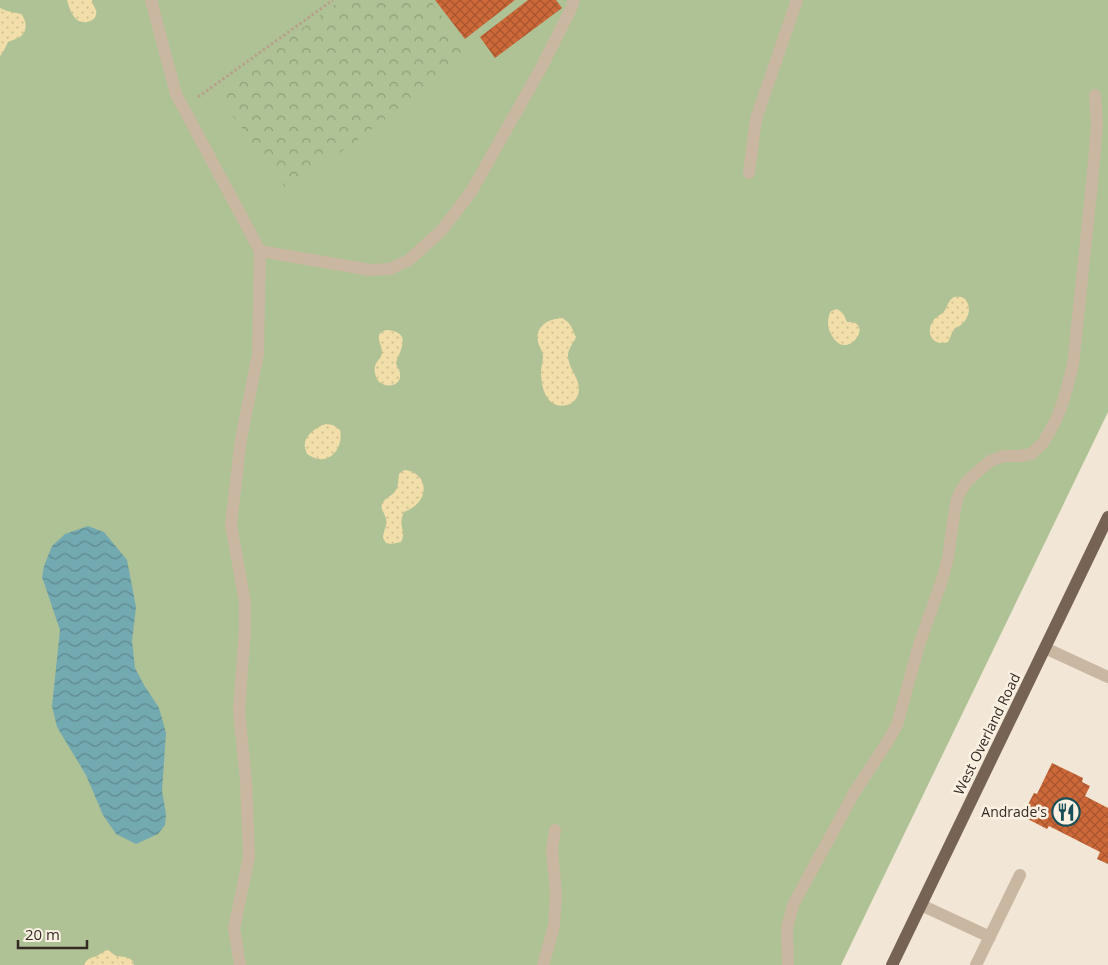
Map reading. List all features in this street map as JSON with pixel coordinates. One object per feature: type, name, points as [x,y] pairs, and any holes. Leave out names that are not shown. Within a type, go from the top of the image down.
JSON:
[{"type":"main road","name":"West Overland Road","points":[[892,965],[1108,517]]},
{"type":"lane","points":[[151,0],[176,94],[260,251],[258,354],[242,439],[232,526],[245,602],[245,630],[239,711],[246,781],[248,857],[234,928],[240,965]]},
{"type":"lane","points":[[260,251],[370,270],[390,270],[409,260],[441,231],[472,192],[540,70],[574,0]]},
{"type":"lane","points":[[749,173],[756,119],[797,0]]},
{"type":"lane","points":[[788,965],[787,928],[793,905],[854,793],[897,725],[919,645],[944,576],[959,494],[967,481],[990,461],[1004,456],[1031,454],[1044,443],[1064,399],[1072,365],[1092,183],[1097,125],[1095,95]]},
{"type":"lane","points":[[1045,648],[1108,677]]},
{"type":"lane","points":[[543,965],[554,926],[556,893],[552,850],[555,830]]},
{"type":"lane","points":[[976,965],[1020,875]]},
{"type":"lane","points":[[921,905],[990,937]]},
{"type":"path","points":[[183,108],[332,0]]},
{"type":"green space","points":[[0,0],[1108,0],[1108,412],[841,965],[0,965]]},
{"type":"green space","points":[[341,0],[430,0],[471,56],[288,191],[215,92]]},
{"type":"sand","points":[[67,0],[92,0],[96,11],[93,20],[83,22],[76,19]]},
{"type":"sand","points":[[0,8],[21,14],[26,26],[23,35],[8,42],[0,56]]},
{"type":"sand","points":[[954,297],[965,299],[969,309],[968,316],[962,324],[955,328],[948,342],[938,343],[930,334],[931,326],[934,319],[944,312]]},
{"type":"sand","points":[[837,309],[843,313],[847,322],[859,326],[858,336],[849,344],[843,345],[837,342],[831,334],[828,320],[831,311]]},
{"type":"sand","points":[[562,318],[570,324],[576,337],[569,350],[568,359],[577,379],[579,390],[574,402],[560,406],[550,401],[542,385],[543,354],[538,336],[544,324]]},
{"type":"sand","points":[[387,330],[400,334],[403,342],[396,363],[400,379],[397,383],[389,386],[380,382],[375,373],[376,363],[381,357],[382,352],[379,336]]},
{"type":"sand","points":[[326,424],[333,425],[340,430],[341,435],[338,449],[328,458],[317,459],[307,454],[305,442],[313,431]]},
{"type":"sand","points":[[404,470],[420,477],[424,487],[422,498],[404,512],[401,521],[403,538],[401,542],[386,543],[383,538],[386,521],[382,504],[396,490],[399,474]]},
{"type":"sand","points":[[108,950],[116,956],[129,958],[133,961],[134,965],[84,965],[89,959]]},
{"type":"water","points":[[88,526],[104,532],[127,560],[136,607],[132,641],[135,668],[159,708],[166,733],[162,791],[166,814],[165,825],[158,834],[136,844],[116,834],[103,815],[86,775],[57,727],[52,706],[60,630],[42,577],[44,566],[52,546],[65,534]]},
{"type":"building","points":[[435,0],[515,0],[465,39]]},
{"type":"building","points":[[528,0],[556,0],[562,8],[495,58],[480,37]]},
{"type":"building","name":"Andrade's","points":[[1052,763],[1083,778],[1082,782],[1090,786],[1085,796],[1108,808],[1108,864],[1097,859],[1100,852],[1049,826],[1047,829],[1022,816],[1034,793],[1037,794]]},
{"type":"place","name":"Andrade's","points":[[1066,812]]}]
